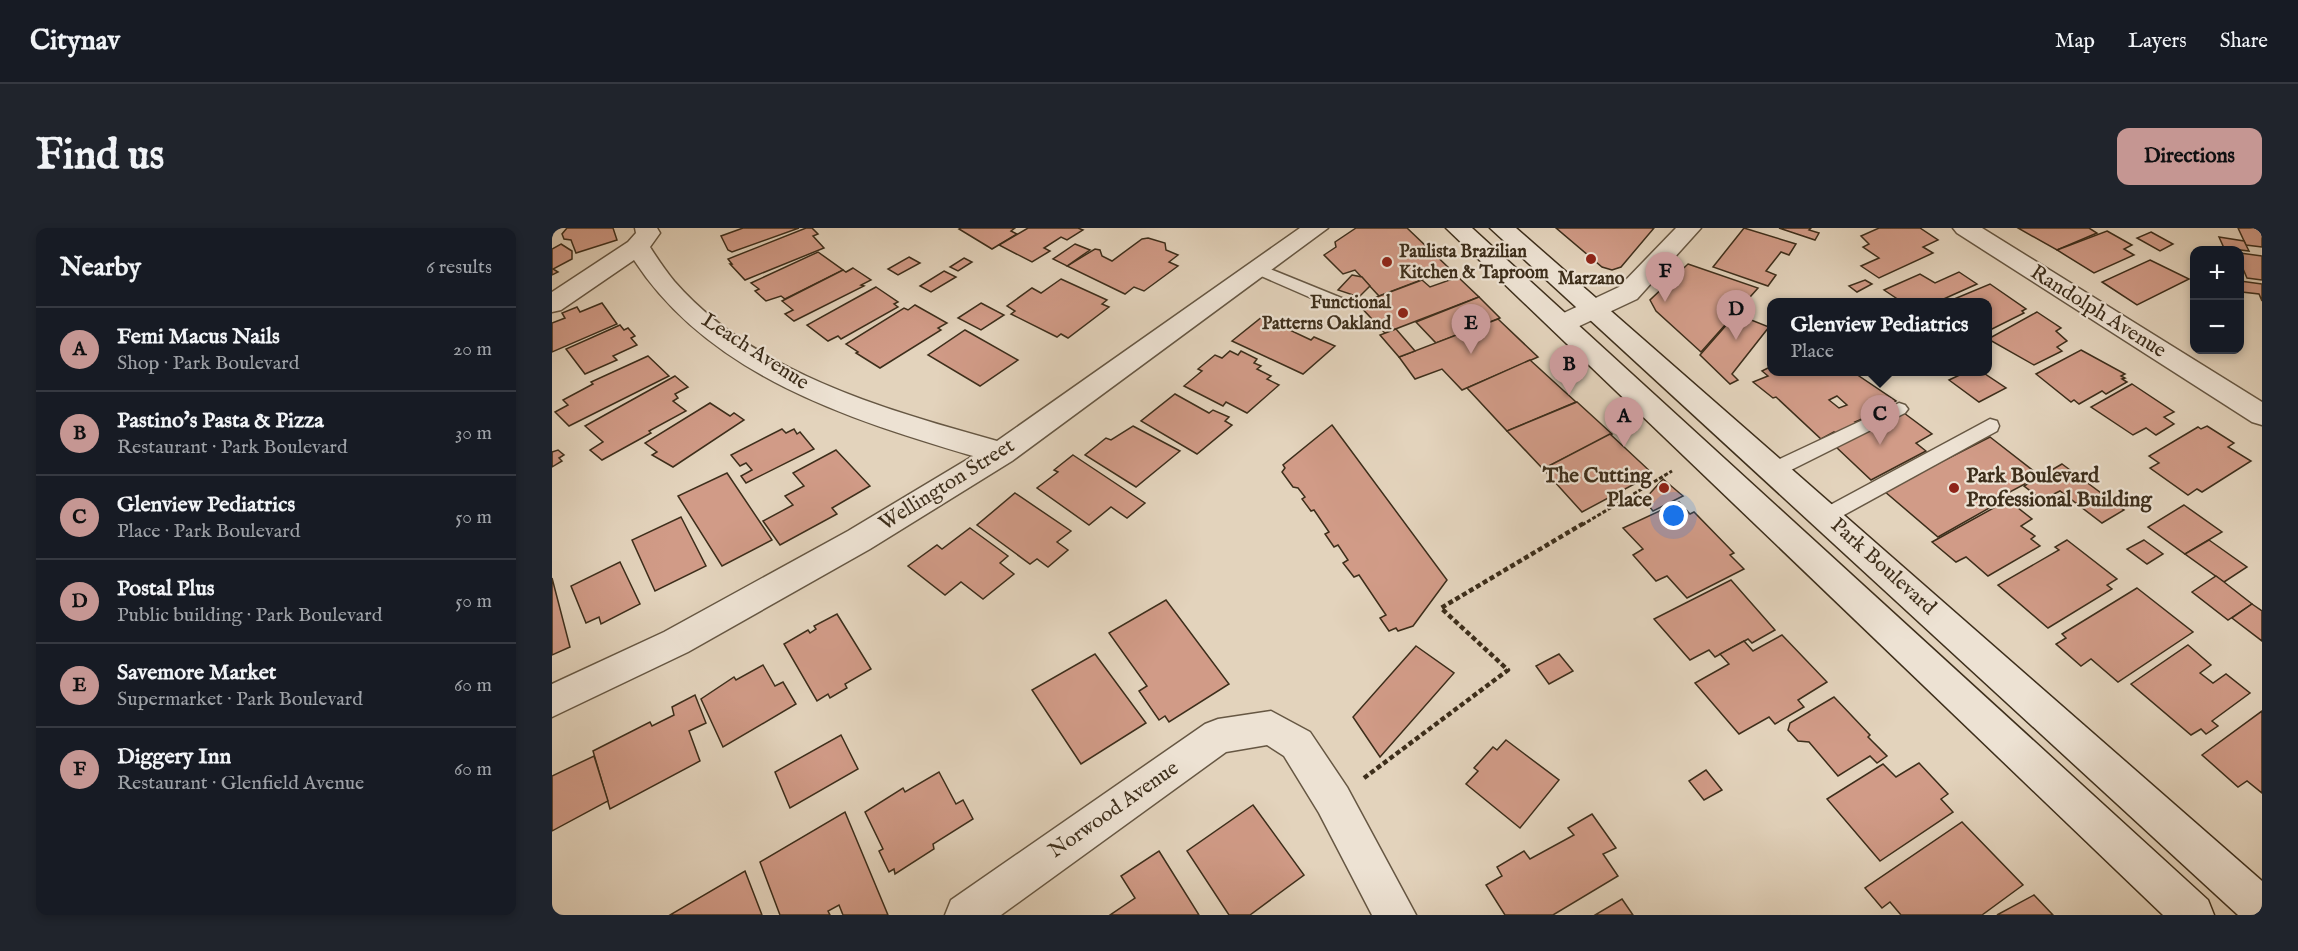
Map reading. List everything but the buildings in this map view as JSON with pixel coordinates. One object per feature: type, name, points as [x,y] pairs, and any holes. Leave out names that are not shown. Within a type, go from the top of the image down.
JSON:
[{"type":"street","name":"Wellington Street","points":[[552,701],[676,642],[859,540],[1000,453],[1316,228]]},
{"type":"street","name":"Park Boulevard","points":[[1458,228],[2193,915]]},
{"type":"street","name":"Park Boulevard","points":[[1502,228],[2262,909]]},
{"type":"street","points":[[1562,324],[1628,293],[1689,228]]},
{"type":"street","name":"Randolph Avenue","points":[[1965,228],[2262,415]]},
{"type":"street","points":[[552,304],[641,238]]},
{"type":"street","name":"Leach Avenue","points":[[641,238],[666,287],[716,333],[802,387],[899,424],[1000,453]]},
{"type":"street","name":"Norwood Avenue","points":[[966,915],[1218,736],[1271,728],[1298,744],[1333,800],[1387,912]]},
{"type":"lane","points":[[1258,269],[1338,303]]},
{"type":"lane","points":[[1774,470],[1899,409]]},
{"type":"lane","points":[[1826,516],[1990,426]]},
{"type":"path","points":[[1371,772],[1508,670],[1442,608],[1661,478]]},
{"type":"place","name":"Marzano","points":[[1591,259]]},
{"type":"place","name":"Paulista Brazilian Kitchen & Taproom","points":[[1387,262]]},
{"type":"place","name":"Diggery Inn","points":[[1665,302]]},
{"type":"place","name":"Functional Patterns Oakland","points":[[1403,313]]},
{"type":"place","name":"Postal Plus","points":[[1736,340]]},
{"type":"place","name":"Savemore Market","points":[[1471,354]]},
{"type":"place","name":"Pastino's Pasta & Pizza","points":[[1569,395]]},
{"type":"place","name":"Glenview Pediatrics","points":[[1880,445]]},
{"type":"place","name":"Femi Macus Nails","points":[[1624,447]]},
{"type":"place","name":"The Cutting Place","points":[[1664,488]]},
{"type":"place","name":"Park Boulevard Professional Building","points":[[1954,488]]}]
